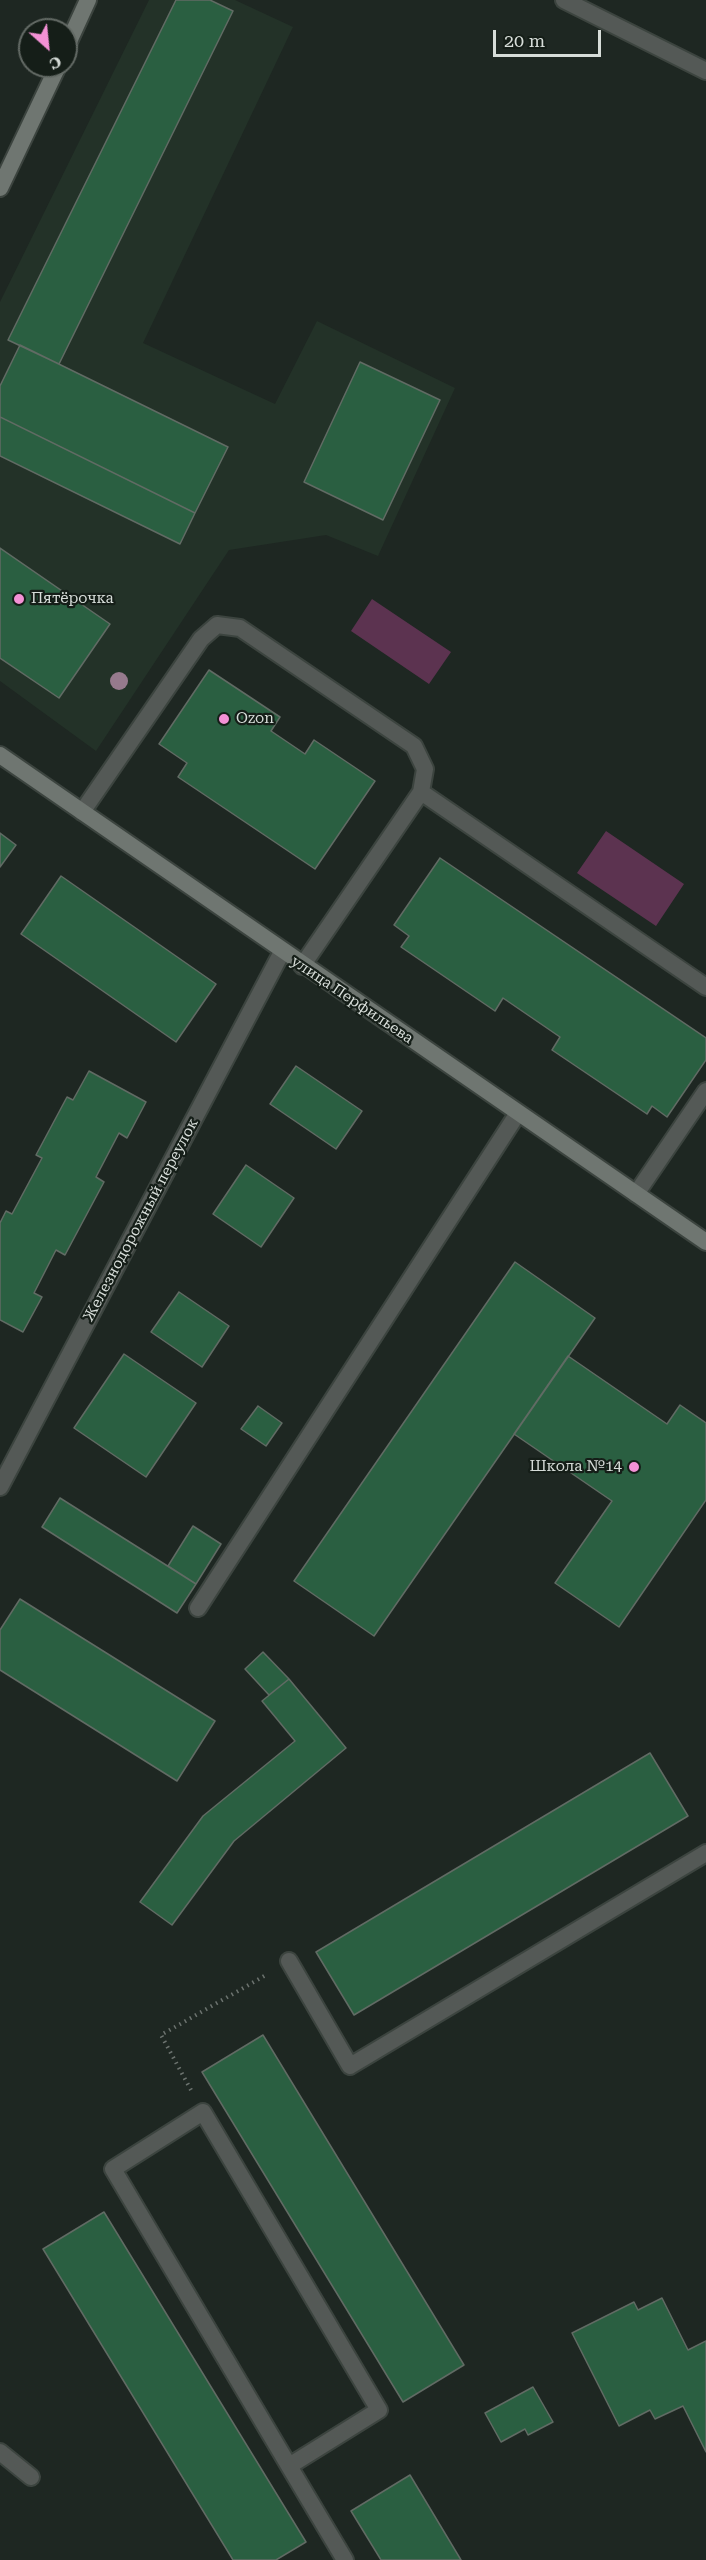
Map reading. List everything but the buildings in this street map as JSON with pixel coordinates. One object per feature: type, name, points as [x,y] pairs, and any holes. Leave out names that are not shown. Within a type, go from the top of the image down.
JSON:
[{"type":"main road","points":[[78,22],[88,0]]},
{"type":"main road","points":[[0,188],[5,167],[52,78]]},
{"type":"main road","name":"улица Перфильева","points":[[0,755],[302,966],[706,1242]]},
{"type":"street","points":[[564,0],[706,71]]},
{"type":"street","points":[[82,812],[201,639],[218,625],[240,628],[414,746],[425,769],[421,792],[302,966]]},
{"type":"street","points":[[421,792],[706,987]]},
{"type":"street","name":"Железнодорожный переулок","points":[[0,1488],[282,952]]},
{"type":"street","points":[[636,1194],[706,1091]]},
{"type":"street","points":[[198,1608],[518,1113]]},
{"type":"street","points":[[289,1961],[350,2066],[706,1853]]},
{"type":"street","points":[[289,2466],[379,2410],[203,2112],[113,2169],[289,2466],[345,2560]]},
{"type":"street","points":[[0,2452],[31,2477]]},
{"type":"path","points":[[203,2112],[160,2035],[289,1961]]},
{"type":"shaded area","points":[[149,0],[235,0],[293,27],[143,343],[275,404],[317,321],[455,388],[378,556],[326,535],[229,550],[96,751],[0,681],[0,302]]},
{"type":"shaded area","points":[[372,599],[451,652],[429,684],[351,631]]},
{"type":"shaded area","points":[[606,831],[684,884],[656,926],[577,873]]},
{"type":"place","name":"Пятёрочка","points":[[19,599]]},
{"type":"place","name":"Ozon","points":[[224,719]]},
{"type":"place","name":"Школа №14","points":[[634,1467]]}]
